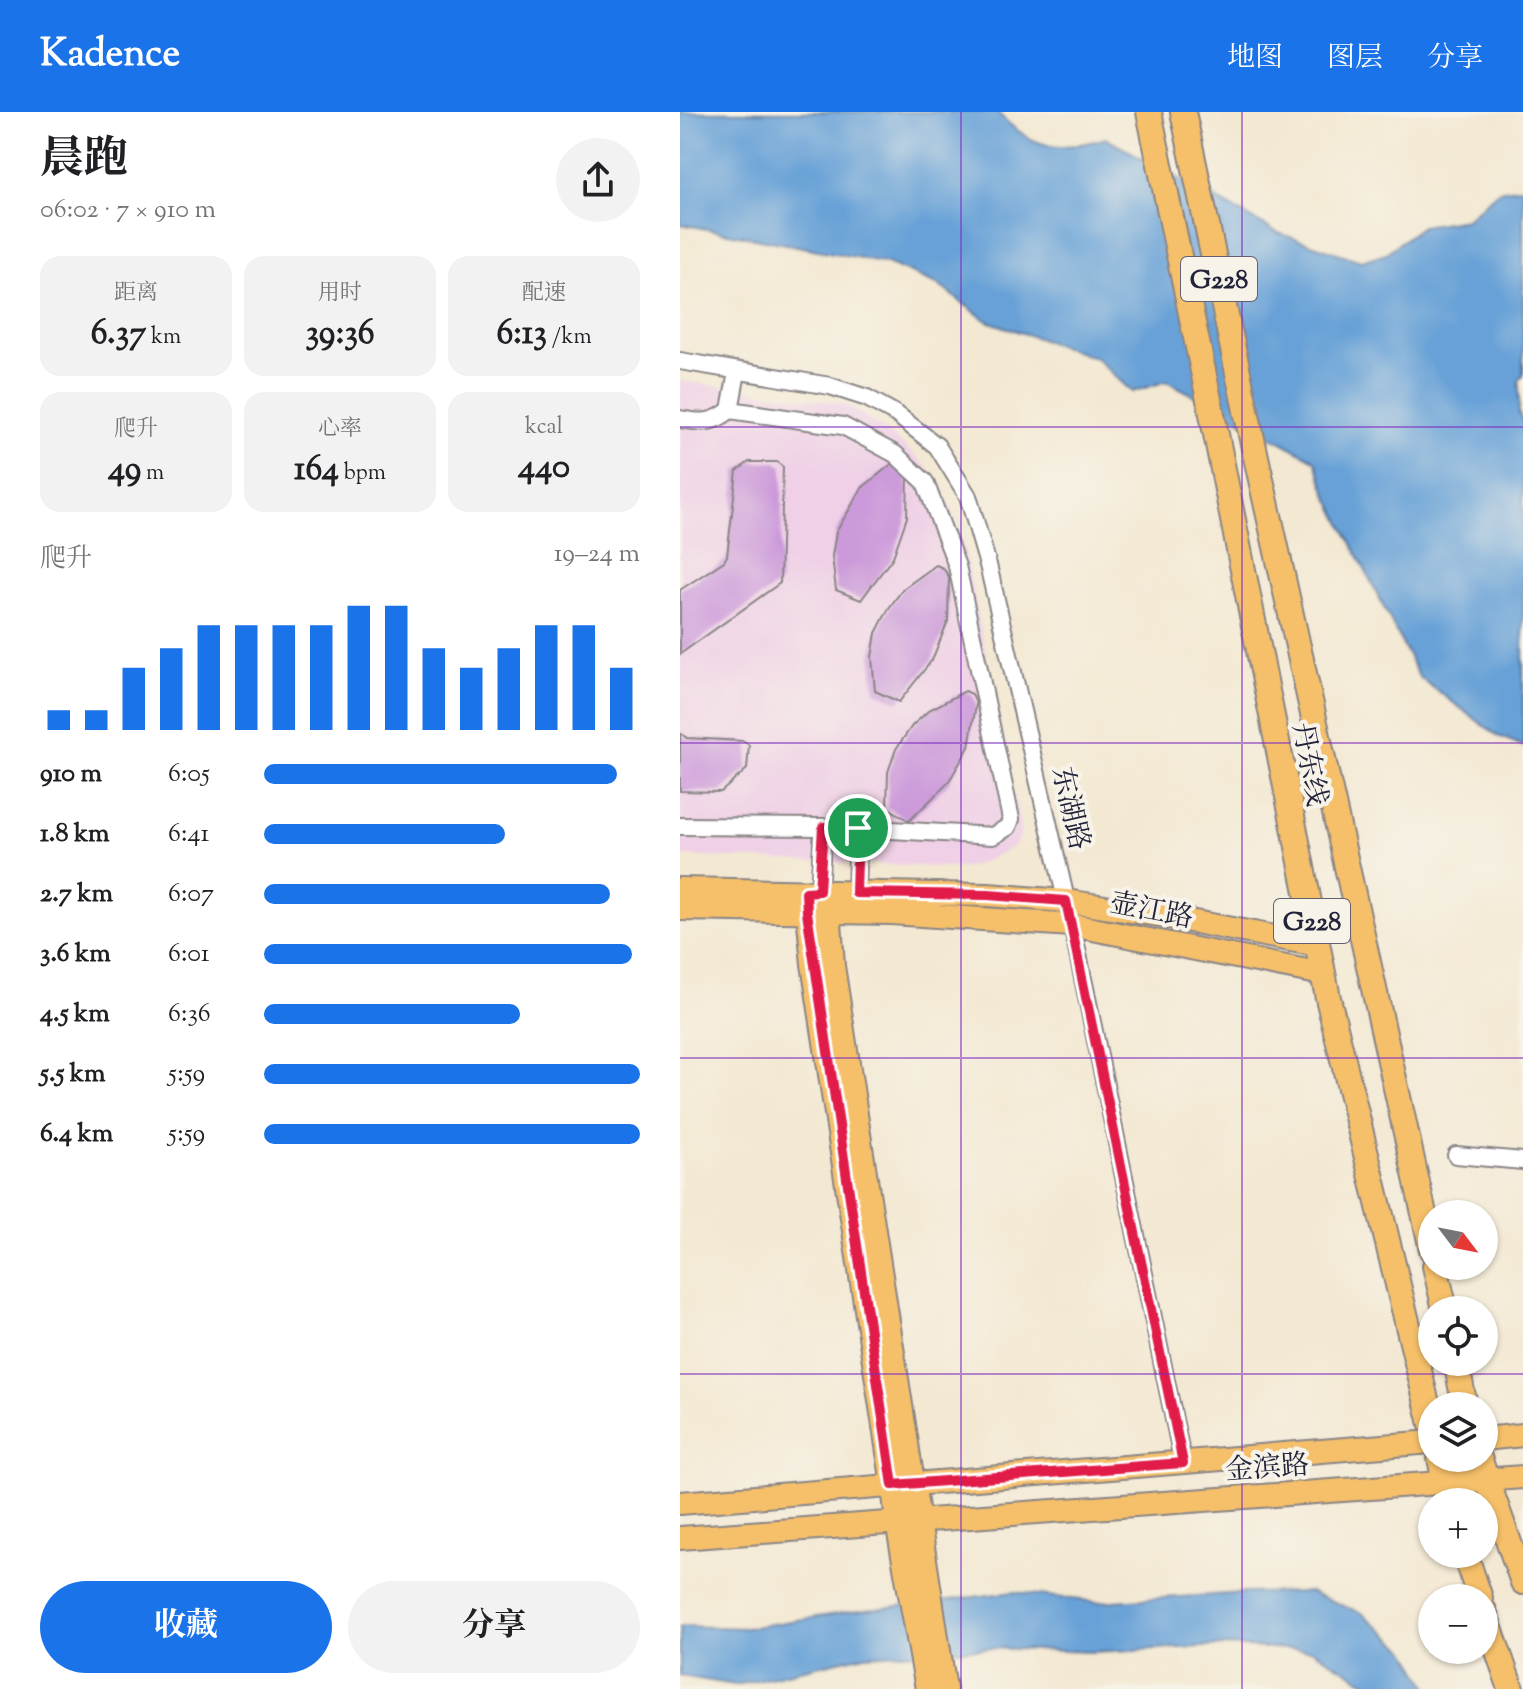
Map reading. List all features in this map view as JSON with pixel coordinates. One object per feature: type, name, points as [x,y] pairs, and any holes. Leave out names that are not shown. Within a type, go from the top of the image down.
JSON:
[{"type":"highway","name":"丹东线","points":[[1149,112],[1323,974],[1424,1392]]},
{"type":"highway","name":"丹东线","points":[[1184,116],[1252,439],[1421,1200]]},
{"type":"highway","points":[[1404,1317],[1418,1315]]},
{"type":"highway","points":[[1484,1472],[1523,1582]]},
{"type":"highway","points":[[1498,1651],[1511,1689]]},
{"type":"main road","name":"壶江路","points":[[680,889],[818,900],[891,913],[1072,925],[1323,974]]},
{"type":"main road","name":"壶江路","points":[[680,909],[818,900],[856,893],[988,895],[1066,901],[1152,914],[1317,945]]},
{"type":"main road","points":[[818,900],[908,1521],[918,1580],[945,1689]]},
{"type":"main road","points":[[1498,1438],[1523,1435]]},
{"type":"main road","name":"金滨路","points":[[680,1503],[1418,1443]]},
{"type":"main road","name":"金滨路","points":[[1454,1488],[1478,1472]]},
{"type":"main road","name":"金滨路","points":[[1498,1472],[1523,1477]]},
{"type":"main road","name":"金滨路","points":[[680,1538],[908,1521],[1418,1495]]},
{"type":"main road","points":[[918,1580],[927,1689]]},
{"type":"street","name":"东湖路","points":[[680,361],[830,386],[867,398],[896,414],[937,446],[968,496],[988,565],[1072,925],[1183,1463]]},
{"type":"street","points":[[680,419],[704,423],[717,420],[730,410],[737,372]]},
{"type":"street","points":[[680,826],[858,828],[993,836],[1008,827],[1011,819],[957,566],[925,482],[895,454],[843,426],[730,410]]},
{"type":"street","points":[[818,900],[823,827]]},
{"type":"street","points":[[856,893],[858,828]]},
{"type":"street","points":[[1456,1155],[1523,1161]]},
{"type":"shaded area","points":[[680,381],[840,403],[853,408],[901,443],[943,487],[965,550],[1020,826],[1020,836],[1014,846],[965,868],[680,856]]},
{"type":"water","points":[[680,112],[997,112],[1034,141],[1059,146],[1106,138],[1276,232],[1361,261],[1386,253],[1422,226],[1466,219],[1498,191],[1523,187],[1523,376],[1519,380],[1519,414],[1523,422],[1523,746],[1498,736],[1419,677],[1327,494],[1315,460],[1167,381],[1132,392],[1096,358],[987,321],[937,284],[887,263],[680,224]]},
{"type":"water","points":[[1014,1592],[1097,1602],[1310,1592],[1362,1613],[1407,1651],[1430,1689],[1372,1689],[1369,1684],[1312,1650],[1224,1646],[1090,1652],[989,1648],[865,1655],[735,1685],[680,1676],[680,1626],[746,1628]]},
{"type":"building","points":[[749,462],[777,462],[783,467],[780,583],[680,654],[680,590],[727,556],[737,471]]},
{"type":"building","points":[[894,462],[908,474],[907,517],[893,557],[861,600],[836,590],[832,556],[836,532],[862,488]]},
{"type":"building","points":[[936,565],[943,568],[949,577],[948,621],[932,660],[899,702],[875,691],[872,657],[876,633],[903,589]]},
{"type":"building","points":[[965,691],[972,694],[976,704],[969,747],[948,783],[909,821],[887,807],[888,772],[896,749],[912,726],[929,710]]},
{"type":"building","points":[[680,733],[687,738],[743,741],[749,745],[747,769],[721,792],[680,791]]},
{"type":"route","points":[[823,827],[858,828],[856,893],[988,895],[1066,901],[1183,1463],[893,1485],[807,912],[806,892],[819,891],[823,827]]}]
